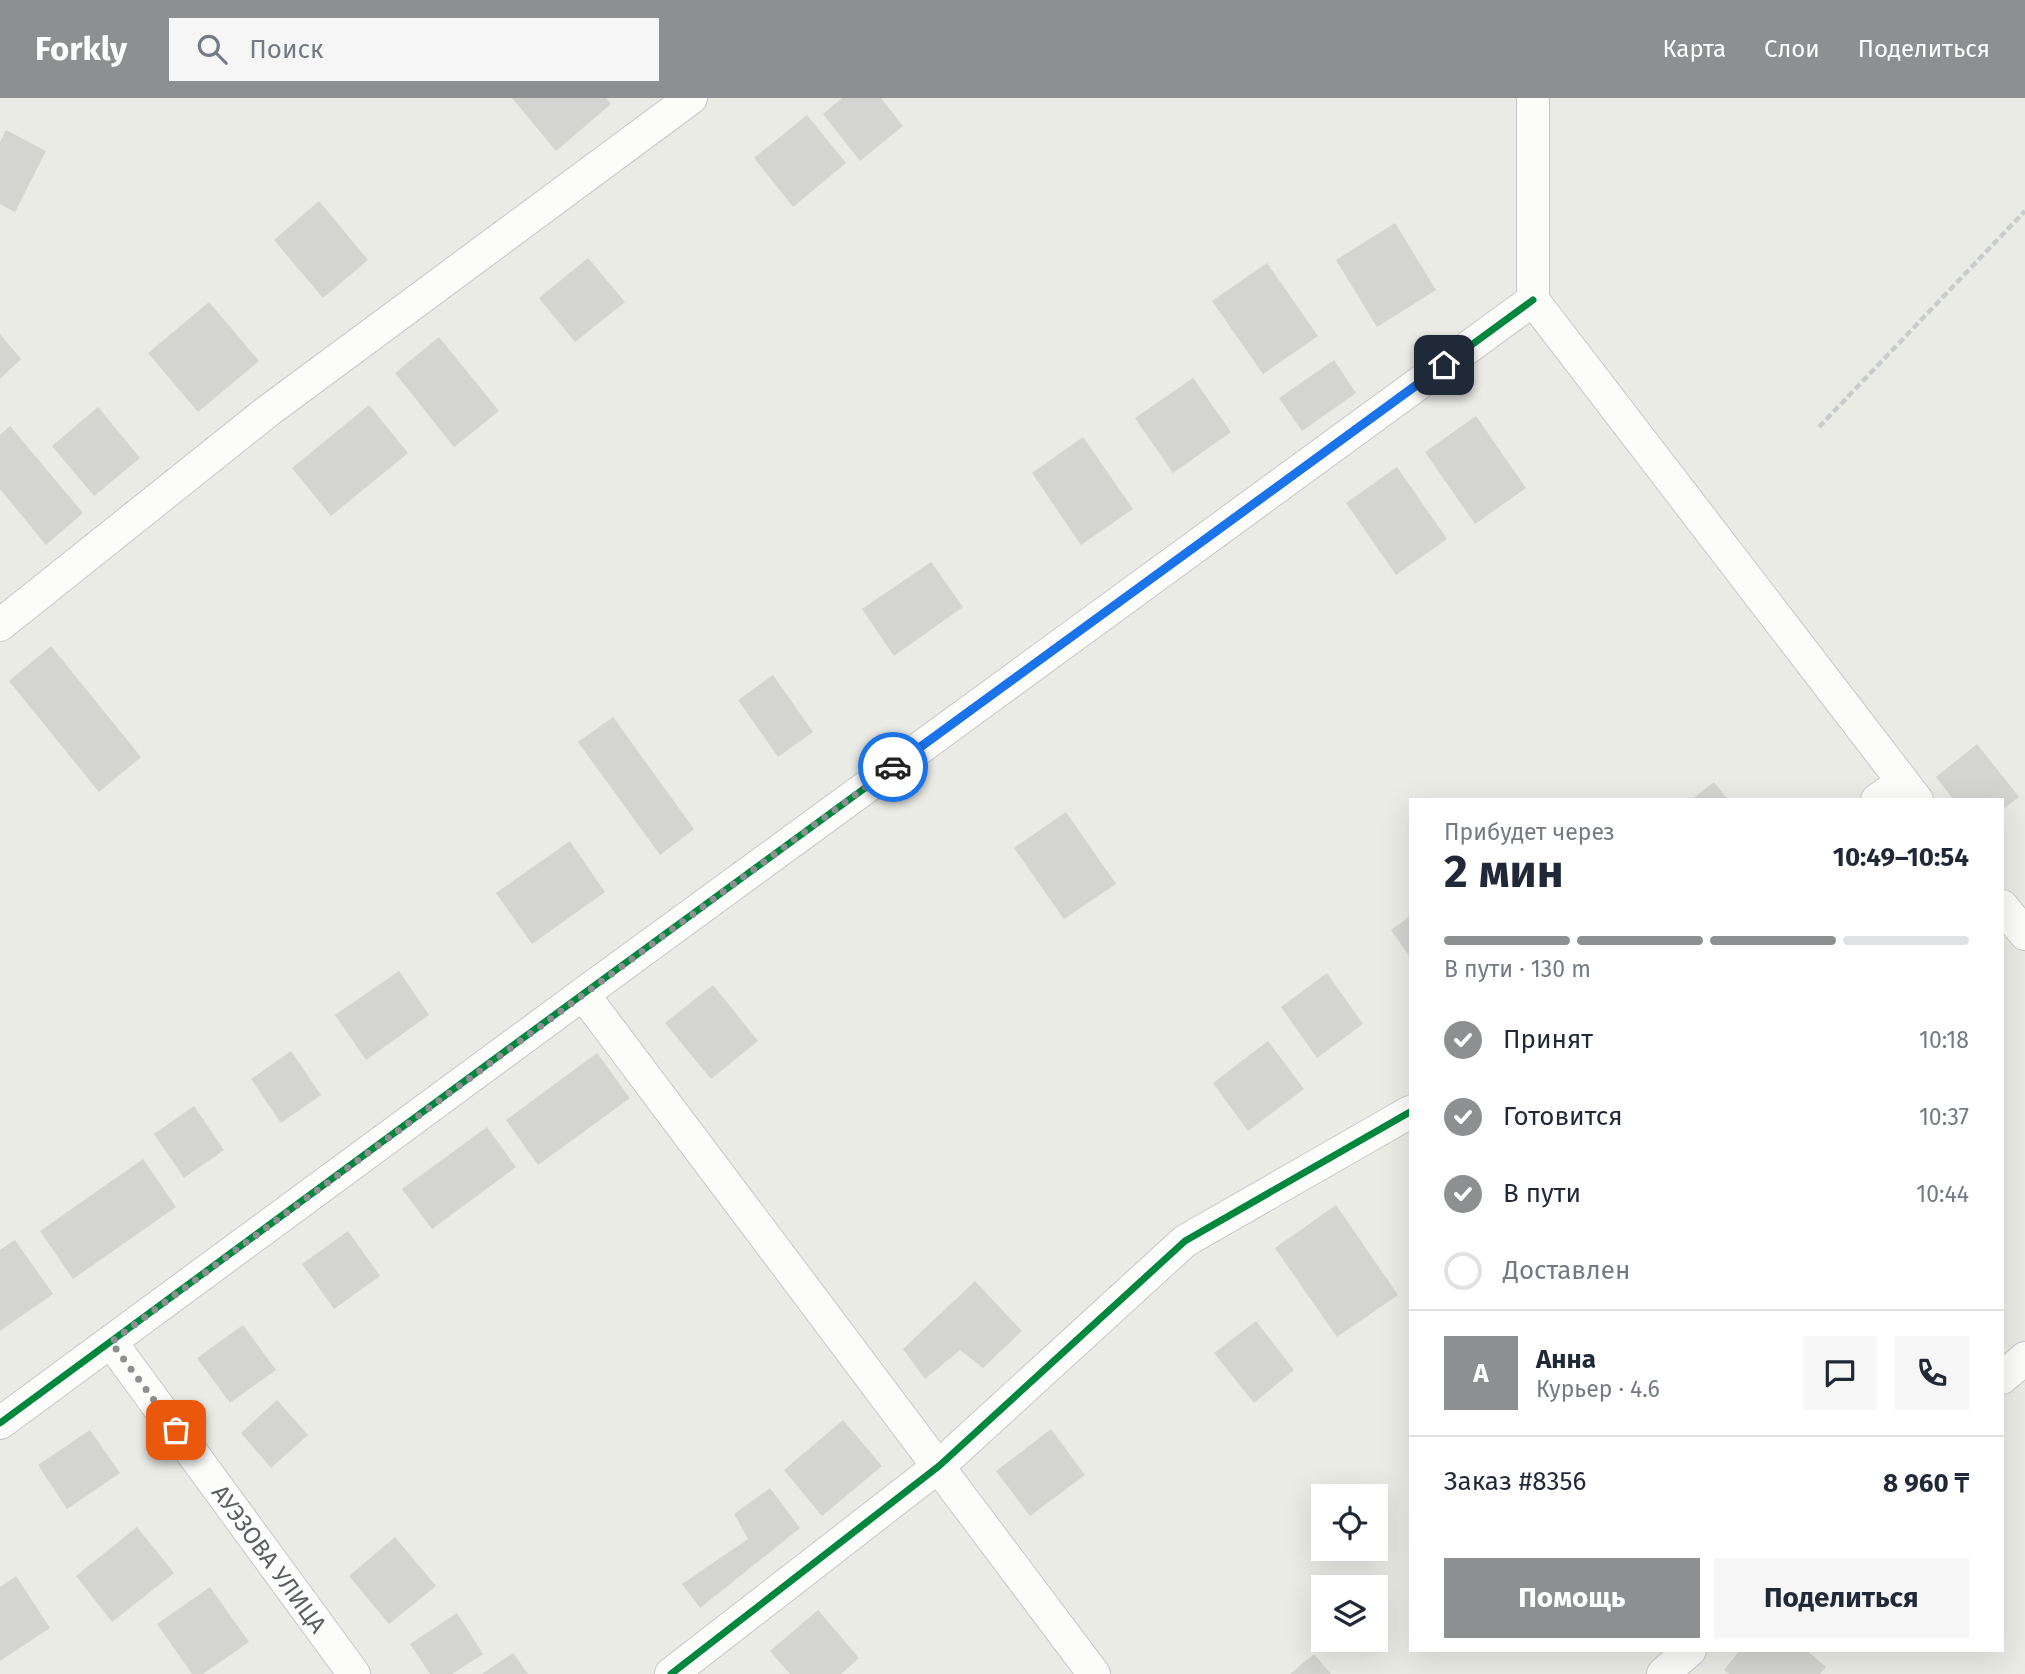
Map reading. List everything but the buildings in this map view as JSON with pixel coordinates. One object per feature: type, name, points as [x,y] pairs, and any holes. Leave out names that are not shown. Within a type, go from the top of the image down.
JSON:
[{"type":"street","points":[[0,625],[268,411],[691,98]]},
{"type":"street","points":[[1533,98],[1533,300],[1910,791],[1884,798]]},
{"type":"street","points":[[0,1423],[1533,300]]},
{"type":"street","points":[[2004,908],[2025,934]]},
{"type":"street","points":[[583,994],[1094,1674]]},
{"type":"street","points":[[671,1674],[939,1466],[1185,1241],[1409,1113]]},
{"type":"street","name":"АУЭЗОВА УЛИЦА","points":[[111,1342],[354,1674]]},
{"type":"street","points":[[2004,1376],[2025,1358]]},
{"type":"street","points":[[1663,1674],[1688,1652]]},
{"type":"path","points":[[1819,427],[2025,211]]},
{"type":"cycle path","points":[[0,1423],[1533,300]]},
{"type":"cycle path","points":[[671,1674],[939,1466],[1185,1241],[1409,1113]]},
{"type":"way so far","points":[[176,1430],[111,1342],[893,767]]},
{"type":"route","points":[[893,767],[1444,365]]}]
